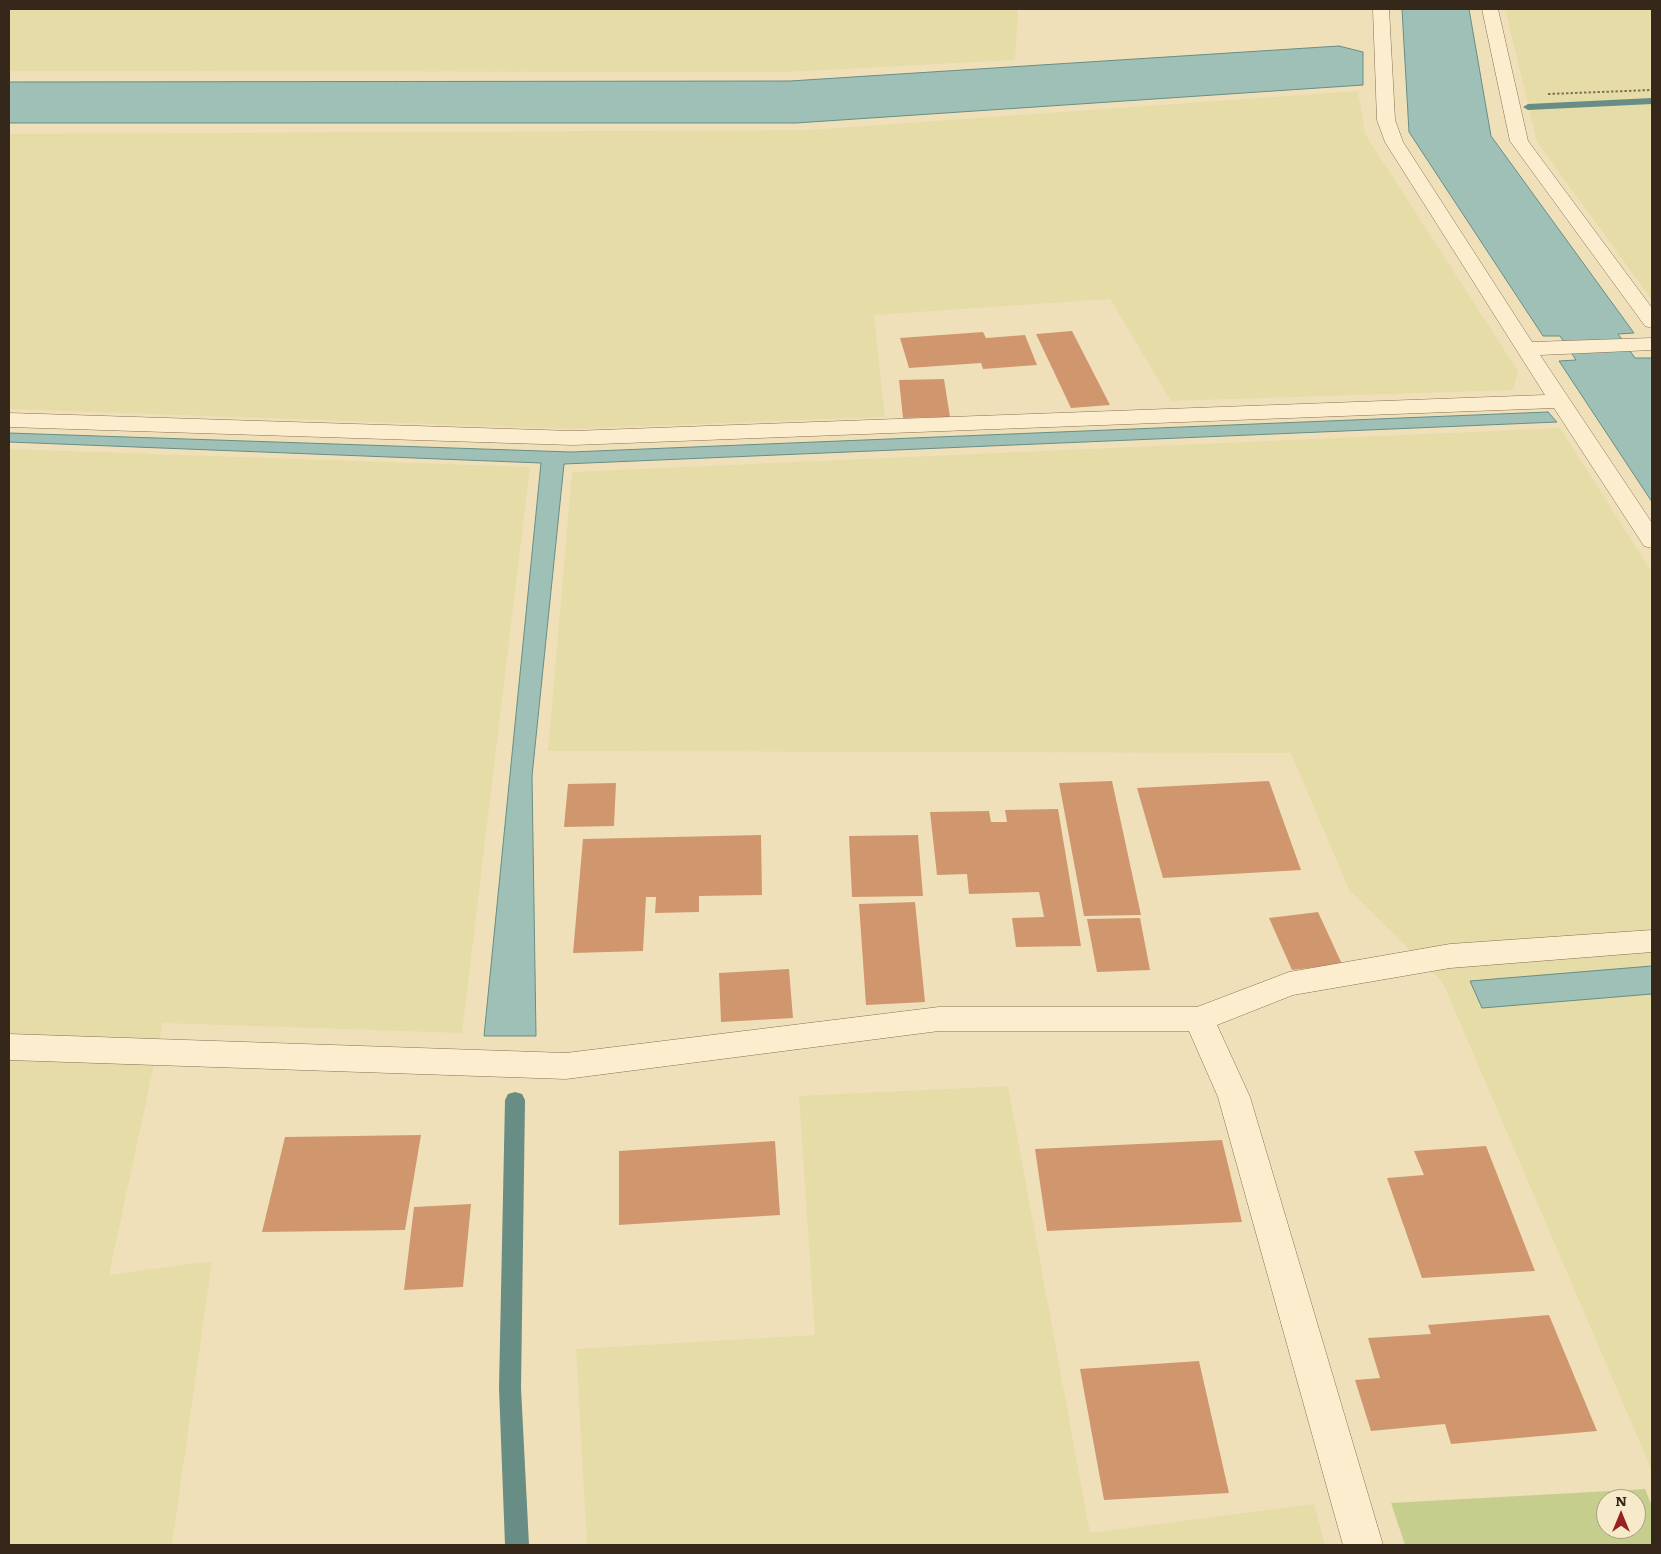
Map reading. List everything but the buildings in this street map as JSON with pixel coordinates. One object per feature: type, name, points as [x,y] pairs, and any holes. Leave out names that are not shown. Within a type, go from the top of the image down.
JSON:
[{"type":"street","points":[[1381,9],[1386,120],[1394,142],[1526,349],[1652,541]]},
{"type":"street","points":[[1490,9],[1519,141],[1652,322]]},
{"type":"street","points":[[1526,349],[1644,344]]},
{"type":"street","points":[[9,420],[573,438],[1560,401]]},
{"type":"street","points":[[9,1048],[566,1066],[939,1019],[1199,1019],[1289,984],[1440,958],[1652,940]]},
{"type":"street","points":[[1199,1019],[1234,1097],[1363,1545]]},
{"type":"path","points":[[1508,96],[1652,90]]},
{"type":"shaded area","points":[[9,9],[1018,9],[1015,60],[786,72],[9,71]]},
{"type":"shaded area","points":[[1505,9],[1652,9],[1652,300],[1537,142]]},
{"type":"shaded area","points":[[1358,91],[1365,134],[1518,371],[1513,390],[1171,401],[1110,299],[874,315],[885,417],[570,429],[9,409],[9,134],[808,130]]},
{"type":"shaded area","points":[[1560,428],[1652,572],[1652,1471],[1442,981],[1349,890],[1291,753],[548,751],[572,472]]},
{"type":"shaded area","points":[[9,449],[530,467],[462,1033],[163,1023],[109,1275],[212,1261],[172,1545],[9,1545]]},
{"type":"shaded area","points":[[1008,1086],[1090,1533],[1314,1504],[1325,1545],[587,1545],[576,1349],[815,1335],[799,1096]]},
{"type":"green space","points":[[1646,1491],[1652,1506],[1652,1545],[1405,1545],[1391,1503],[1596,1492],[1596,1539],[1646,1539]]},
{"type":"water","points":[[1402,9],[1469,9],[1491,136],[1634,333],[1618,334],[1635,358],[1652,358],[1652,502],[1559,361],[1576,360],[1560,336],[1543,336],[1409,132]]},
{"type":"water","points":[[1339,46],[1363,52],[1363,85],[796,123],[9,123],[9,82],[790,81]]},
{"type":"water","points":[[1548,412],[1557,422],[564,464],[532,776],[536,1036],[484,1036],[541,463],[9,442],[9,433],[571,452]]},
{"type":"water","points":[[1652,966],[1652,994],[1482,1008],[1470,981]]},
{"type":"waterway","points":[[1528,107],[1652,101]]},
{"type":"waterway","points":[[515,1100],[510,1388],[517,1545]]}]
